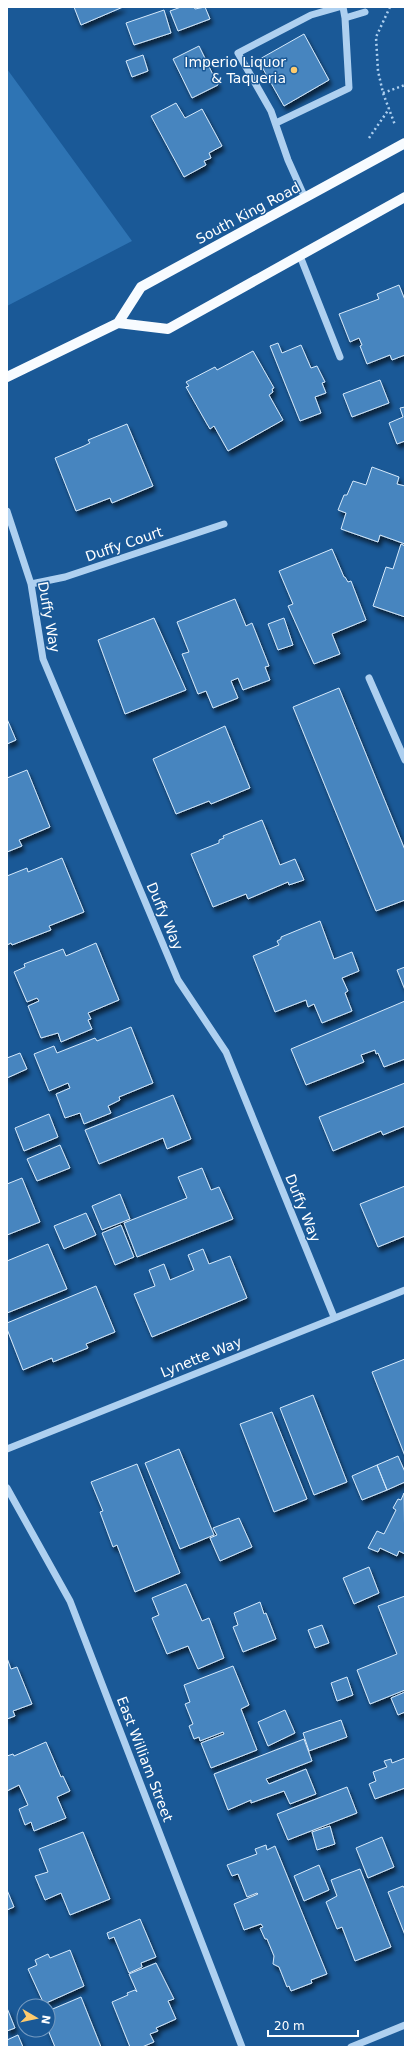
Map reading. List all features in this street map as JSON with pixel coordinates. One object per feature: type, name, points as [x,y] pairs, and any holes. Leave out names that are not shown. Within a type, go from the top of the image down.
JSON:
[{"type":"main road","name":"South King Road","points":[[118,323],[141,287],[405,143]]},
{"type":"main road","points":[[7,377],[118,323],[168,329],[405,198]]},
{"type":"street","points":[[305,198],[288,160],[272,111],[238,53],[311,16],[339,7]]},
{"type":"street","points":[[276,123],[349,88],[343,7]]},
{"type":"street","points":[[345,18],[365,12]]},
{"type":"street","points":[[300,256],[340,357]]},
{"type":"street","name":"Duffy Way","points":[[7,511],[31,584],[43,659],[178,980],[226,1052],[334,1317]]},
{"type":"street","name":"Duffy Court","points":[[31,584],[65,577],[224,524]]},
{"type":"street","points":[[369,678],[405,760]]},
{"type":"street","name":"Lynette Way","points":[[7,1448],[405,1290]]},
{"type":"street","name":"East William Street","points":[[7,1488],[70,1601],[242,2047]]},
{"type":"street","points":[[351,2047],[405,2025]]},
{"type":"path","points":[[389,109],[383,93],[378,71],[376,38],[390,7]]},
{"type":"path","points":[[383,93],[405,85]]},
{"type":"shaded area","points":[[7,69],[132,241],[7,306]]},
{"type":"building","points":[[74,7],[123,7],[81,25]]},
{"type":"building","points":[[181,7],[194,7],[195,9],[205,7],[210,19],[178,31],[170,11]]},
{"type":"building","points":[[164,10],[171,33],[134,45],[126,23]]},
{"type":"building","name":"Imperio Liquor & Taqueria","points":[[304,34],[329,80],[284,106],[258,60]]},
{"type":"building","points":[[199,46],[218,85],[192,98],[173,59]]},
{"type":"building","points":[[143,55],[148,71],[132,77],[126,61]]},
{"type":"building","points":[[176,103],[185,118],[202,109],[222,146],[209,153],[211,158],[204,161],[206,165],[184,177],[151,116]]},
{"type":"building","points":[[399,285],[405,300],[405,355],[392,360],[390,355],[367,364],[360,346],[362,345],[359,338],[350,342],[339,314],[379,299],[377,294]]},
{"type":"building","points":[[278,343],[282,353],[301,345],[311,368],[317,366],[325,382],[322,383],[326,393],[315,397],[321,413],[300,421],[270,346]]},
{"type":"building","points":[[253,351],[274,388],[272,389],[273,392],[269,395],[283,420],[228,451],[214,426],[210,429],[186,387],[189,386],[186,382],[215,367],[217,370]]},
{"type":"building","points":[[380,380],[389,403],[352,417],[343,394]]},
{"type":"building","points":[[405,407],[405,441],[397,444],[389,423],[403,417],[400,408]]},
{"type":"building","points":[[127,424],[153,486],[112,503],[110,498],[76,511],[55,458],[90,443],[88,440]]},
{"type":"building","points":[[372,467],[399,477],[397,484],[405,486],[405,544],[380,535],[378,542],[341,529],[346,513],[338,510],[344,495],[347,495],[353,481],[366,485]]},
{"type":"building","points":[[401,544],[405,546],[405,617],[373,606],[386,567],[393,569]]},
{"type":"building","points":[[332,549],[344,577],[348,582],[351,581],[366,620],[332,634],[340,654],[314,664],[288,606],[293,604],[279,571]]},
{"type":"building","points":[[235,599],[246,626],[252,623],[269,666],[265,667],[270,680],[243,690],[238,678],[231,681],[238,698],[213,708],[206,691],[198,694],[182,654],[189,652],[177,622]]},
{"type":"building","points":[[154,618],[186,690],[125,714],[98,640]]},
{"type":"building","points":[[284,618],[293,645],[278,650],[268,624]]},
{"type":"building","points":[[339,688],[405,850],[405,900],[376,911],[293,707]]},
{"type":"building","points":[[7,719],[16,740],[7,744]]},
{"type":"building","points":[[225,726],[250,788],[211,804],[209,801],[176,814],[153,759]]},
{"type":"building","points":[[27,770],[50,827],[19,840],[22,846],[7,852],[7,778]]},
{"type":"building","points":[[262,820],[280,865],[295,859],[304,880],[289,885],[288,882],[248,899],[246,894],[213,907],[191,854],[219,843],[219,840],[224,838],[223,836]]},
{"type":"building","points":[[62,858],[84,912],[49,926],[51,930],[12,945],[11,943],[7,945],[7,876],[27,868],[28,872]]},
{"type":"building","points":[[320,921],[334,959],[352,952],[359,971],[342,978],[348,991],[345,993],[352,1011],[322,1023],[314,1004],[308,1007],[306,1000],[275,1012],[253,956],[279,945],[277,941],[281,939],[281,937]]},
{"type":"building","points":[[96,943],[119,1000],[88,1013],[91,1019],[88,1020],[92,1029],[61,1042],[58,1033],[41,1038],[28,1006],[39,1001],[37,998],[27,1002],[14,972],[25,967],[24,964],[63,949],[66,956]]},
{"type":"building","points":[[405,967],[405,990],[397,970]]},
{"type":"building","points":[[405,1001],[405,1059],[384,1067],[378,1053],[376,1054],[375,1050],[361,1055],[364,1062],[306,1085],[291,1049]]},
{"type":"building","points":[[131,1027],[153,1083],[119,1097],[120,1100],[108,1106],[111,1113],[84,1124],[80,1113],[65,1118],[56,1094],[70,1088],[68,1083],[49,1091],[34,1054],[54,1046],[57,1053],[95,1038],[97,1041]]},
{"type":"building","points":[[20,1053],[27,1069],[7,1078],[7,1058]]},
{"type":"building","points":[[405,1083],[405,1126],[383,1135],[381,1131],[333,1151],[319,1117]]},
{"type":"building","points":[[173,1095],[191,1139],[167,1149],[163,1138],[99,1164],[85,1130]]},
{"type":"building","points":[[49,1114],[58,1137],[24,1151],[15,1128]]},
{"type":"building","points":[[60,1145],[70,1168],[37,1181],[27,1159]]},
{"type":"building","points":[[202,1168],[211,1190],[219,1187],[233,1219],[137,1257],[124,1223],[187,1198],[178,1177]]},
{"type":"building","points":[[22,1178],[40,1222],[7,1235],[7,1184]]},
{"type":"building","points":[[405,1186],[405,1236],[378,1247],[360,1204]]},
{"type":"building","points":[[120,1194],[130,1219],[102,1230],[92,1206]]},
{"type":"building","points":[[86,1213],[96,1235],[64,1249],[54,1226]]},
{"type":"building","points":[[121,1225],[134,1257],[115,1265],[102,1233]]},
{"type":"building","points":[[48,1244],[67,1289],[7,1313],[7,1261]]},
{"type":"building","points":[[203,1249],[209,1264],[230,1256],[247,1298],[152,1337],[134,1294],[155,1286],[149,1270],[164,1264],[170,1280],[194,1270],[188,1255]]},
{"type":"building","points":[[96,1286],[115,1332],[86,1344],[88,1348],[53,1362],[52,1358],[23,1370],[7,1329],[7,1323]]},
{"type":"building","points":[[405,1359],[405,1456],[372,1372]]},
{"type":"building","points":[[313,1395],[347,1482],[314,1495],[280,1408]]},
{"type":"building","points":[[272,1412],[307,1499],[274,1512],[240,1424]]},
{"type":"building","points":[[179,1449],[214,1535],[180,1549],[145,1463]]},
{"type":"building","points":[[398,1456],[405,1472],[405,1482],[387,1490],[377,1465]]},
{"type":"building","points":[[137,1464],[180,1573],[135,1592],[117,1545],[113,1547],[100,1512],[103,1511],[91,1482]]},
{"type":"building","points":[[377,1465],[387,1490],[362,1500],[352,1476]]},
{"type":"building","points":[[404,1493],[405,1554],[399,1551],[397,1556],[380,1548],[378,1552],[368,1548],[377,1531],[384,1534],[396,1510],[393,1508],[398,1499],[401,1500]]},
{"type":"building","points":[[239,1518],[252,1547],[220,1561],[210,1538],[217,1535],[213,1528]]},
{"type":"building","points":[[369,1567],[379,1593],[354,1604],[343,1578]]},
{"type":"building","points":[[186,1584],[202,1621],[209,1618],[224,1658],[198,1669],[188,1646],[167,1654],[152,1618],[159,1615],[152,1598]]},
{"type":"building","points":[[405,1596],[405,1690],[370,1704],[357,1670],[397,1654],[378,1606]]},
{"type":"building","points":[[260,1602],[276,1639],[243,1652],[233,1627],[238,1625],[234,1613]]},
{"type":"building","points":[[322,1625],[329,1643],[315,1648],[308,1630]]},
{"type":"building","points":[[7,1658],[11,1669],[17,1667],[32,1704],[13,1711],[15,1716],[7,1719]]},
{"type":"building","points":[[233,1666],[249,1705],[241,1709],[257,1750],[211,1768],[201,1743],[224,1734],[223,1732],[200,1741],[199,1737],[194,1739],[189,1726],[193,1724],[185,1704],[190,1702],[184,1685]]},
{"type":"building","points":[[347,1677],[353,1695],[337,1701],[331,1683]]},
{"type":"building","points":[[405,1692],[405,1712],[398,1715],[391,1698]]},
{"type":"building","points":[[285,1710],[295,1733],[268,1746],[258,1722]]},
{"type":"building","points":[[341,1720],[347,1737],[309,1751],[303,1733]]},
{"type":"building","points":[[304,1739],[312,1761],[266,1779],[269,1784],[306,1769],[316,1794],[290,1804],[284,1791],[251,1803],[251,1800],[228,1810],[214,1774]]},
{"type":"building","points":[[46,1742],[61,1777],[63,1776],[70,1791],[57,1797],[66,1818],[34,1831],[31,1822],[25,1825],[19,1809],[28,1805],[19,1785],[7,1791],[7,1756],[13,1754],[14,1756]]},
{"type":"building","points":[[405,1758],[405,1788],[375,1799],[369,1784],[376,1781],[373,1772],[387,1767],[384,1761],[391,1759],[392,1763]]},
{"type":"building","points":[[347,1787],[357,1813],[288,1840],[277,1814]]},
{"type":"building","points":[[330,1826],[335,1844],[317,1850],[312,1832]]},
{"type":"building","points":[[83,1832],[110,1899],[70,1915],[61,1893],[45,1900],[35,1876],[48,1872],[39,1849]]},
{"type":"building","points":[[382,1837],[394,1867],[368,1878],[356,1848]]},
{"type":"building","points":[[266,1845],[267,1850],[275,1846],[327,1974],[311,1980],[312,1983],[291,1991],[289,1986],[287,1987],[279,1967],[273,1964],[274,1956],[267,1939],[265,1939],[260,1928],[263,1927],[261,1924],[244,1930],[234,1904],[258,1894],[257,1893],[247,1897],[238,1874],[232,1876],[227,1865],[257,1854],[255,1849]]},
{"type":"building","points":[[319,1865],[329,1890],[304,1901],[294,1876]]},
{"type":"building","points":[[360,1869],[391,1947],[355,1961],[342,1927],[337,1929],[326,1902],[337,1896],[331,1880]]},
{"type":"building","points":[[403,1886],[405,1889],[405,1935],[388,1892]]},
{"type":"building","points":[[7,1890],[14,1907],[7,1910]]},
{"type":"building","points":[[140,1919],[156,1957],[141,1963],[142,1967],[129,1973],[114,1937],[109,1939],[107,1933]]},
{"type":"building","points":[[70,1950],[84,1986],[56,1999],[41,1998],[28,1969],[37,1965],[35,1960],[48,1954],[50,1958]]},
{"type":"building","points":[[156,1963],[174,1999],[168,2001],[176,2019],[156,2028],[158,2031],[150,2034],[154,2042],[142,2047],[130,2047],[112,2002],[128,1995],[127,1993],[135,1990],[137,1992],[129,1974]]},
{"type":"building","points":[[81,1997],[101,2047],[55,2047],[51,2038],[56,2038],[56,2008]]},
{"type":"building","points":[[7,2008],[15,2028],[7,2031]]},
{"type":"building","points":[[16,2036],[16,2038],[19,2038],[23,2047],[7,2047],[7,2040]]},
{"type":"place","name":"Imperio Liquor & Taqueria","points":[[294,70]]}]
